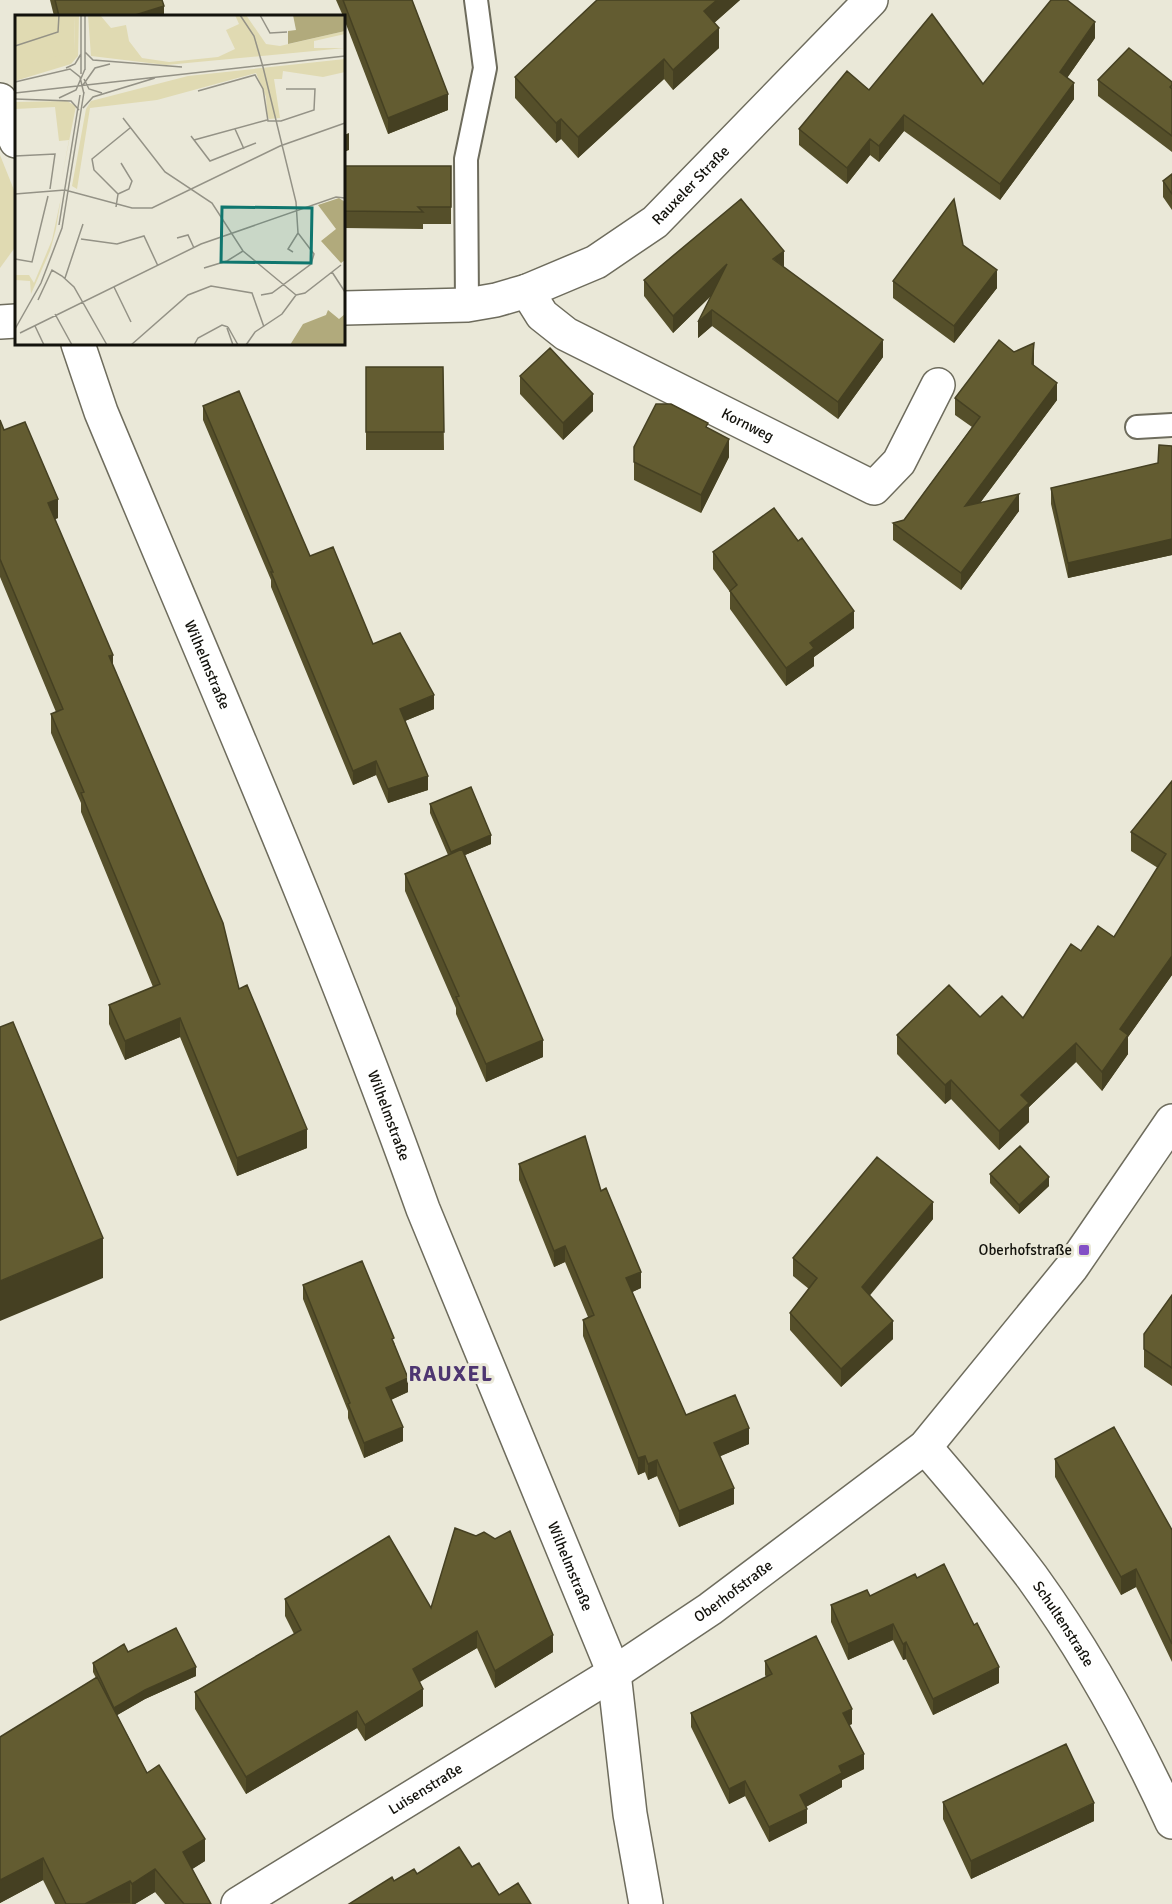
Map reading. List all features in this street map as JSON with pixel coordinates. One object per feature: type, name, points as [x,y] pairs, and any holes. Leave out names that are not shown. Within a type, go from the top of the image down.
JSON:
[{"type":"street","name":"Rauxeler Straße","points":[[345,308],[467,305],[496,300],[527,291],[596,262],[655,222],[871,0]]},
{"type":"street","points":[[0,100],[15,138]]},
{"type":"street","name":"Kornweg","points":[[527,291],[542,315],[566,334],[874,488],[899,462],[938,385]]},
{"type":"street","points":[[0,322],[15,321]]},
{"type":"street","name":"Wilhelmstraße","points":[[78,345],[101,412],[283,848],[391,1120],[423,1209],[614,1673],[630,1814],[646,1904]]},
{"type":"street","name":"Oberhofstraße","points":[[614,1673],[710,1609],[925,1447],[1072,1267],[1172,1121]]},
{"type":"street","name":"Schultenstraße","points":[[925,1447],[1026,1570],[1098,1678],[1155,1784],[1172,1822]]},
{"type":"street","name":"Luisenstraße","points":[[238,1904],[614,1673]]},
{"type":"lane","points":[[467,305],[466,159],[485,68],[476,0]]},
{"type":"lane","points":[[1137,427],[1172,425]]},
{"type":"shaded area","points":[[0,155],[15,192],[15,247],[0,268]]},
{"type":"building","points":[[55,0],[162,0],[164,6],[135,15],[59,15]]},
{"type":"building","points":[[343,0],[412,0],[448,94],[388,118]]},
{"type":"building","points":[[597,0],[717,0],[704,11],[719,28],[673,70],[664,59],[578,137],[561,119],[556,123],[515,77]]},
{"type":"building","points":[[1051,0],[1067,0],[1095,22],[1060,72],[1074,83],[1000,184],[904,115],[879,146],[870,139],[847,168],[799,129],[847,71],[869,90],[932,14],[983,84]]},
{"type":"building","points":[[1129,48],[1172,82],[1170,87],[1172,89],[1172,136],[1098,80]]},
{"type":"building","points":[[345,166],[451,166],[451,207],[418,207],[423,212],[345,211]]},
{"type":"building","points":[[1172,174],[1172,194],[1163,181]]},
{"type":"building","points":[[741,199],[784,251],[773,259],[883,340],[838,402],[712,310],[698,322],[727,264],[673,316],[644,280]]},
{"type":"building","points":[[954,199],[963,245],[997,270],[954,326],[893,281]]},
{"type":"building","points":[[999,340],[1014,352],[1034,343],[1032,364],[1057,383],[965,506],[1019,494],[961,573],[893,523],[904,520],[980,417],[955,398]]},
{"type":"building","points":[[550,348],[593,394],[563,423],[520,376]]},
{"type":"building","points":[[366,367],[443,367],[444,432],[366,432]]},
{"type":"building","points":[[239,391],[310,556],[333,547],[373,644],[400,633],[434,695],[400,709],[428,776],[388,789],[376,761],[353,771],[203,406]]},
{"type":"building","points":[[656,404],[671,404],[708,423],[706,427],[729,439],[701,495],[634,462],[634,447]]},
{"type":"building","points":[[0,420],[4,430],[25,422],[58,499],[48,503],[113,655],[109,656],[223,923],[239,989],[247,985],[307,1129],[237,1158],[180,1018],[125,1041],[109,1005],[160,984],[51,714],[63,709],[0,559]]},
{"type":"building","points":[[1159,445],[1172,446],[1172,539],[1068,563],[1051,488],[1158,463]]},
{"type":"building","points":[[774,508],[798,541],[802,538],[854,611],[810,643],[814,648],[786,668],[730,591],[737,585],[713,552]]},
{"type":"building","points":[[1172,781],[1172,956],[1120,1029],[1128,1035],[1102,1072],[1076,1043],[1021,1095],[1029,1103],[999,1131],[951,1080],[945,1085],[897,1035],[949,985],[980,1017],[1002,996],[1023,1018],[1071,944],[1081,951],[1098,926],[1114,937],[1166,854],[1131,832]]},
{"type":"building","points":[[471,787],[491,835],[451,852],[430,804]]},
{"type":"building","points":[[462,849],[543,1040],[486,1064],[456,997],[459,996],[405,874]]},
{"type":"building","points":[[13,1022],[103,1238],[0,1281],[0,1027]]},
{"type":"building","points":[[585,1136],[601,1191],[606,1188],[641,1272],[626,1278],[686,1415],[735,1395],[749,1428],[714,1443],[734,1488],[679,1511],[657,1460],[648,1464],[645,1456],[638,1458],[583,1320],[594,1315],[565,1246],[554,1251],[519,1164]]},
{"type":"building","points":[[1020,1146],[1049,1177],[1019,1205],[990,1174]]},
{"type":"building","points":[[877,1157],[933,1202],[862,1287],[893,1321],[841,1369],[790,1313],[817,1278],[793,1258]]},
{"type":"building","points":[[362,1261],[408,1378],[386,1388],[403,1427],[364,1443],[303,1285]]},
{"type":"building","points":[[1172,1295],[1172,1368],[1144,1349],[1144,1334]]},
{"type":"building","points":[[1114,1427],[1172,1530],[1172,1644],[1136,1569],[1121,1577],[1055,1459]]},
{"type":"building","points":[[455,1528],[476,1536],[484,1532],[495,1539],[510,1531],[553,1635],[495,1671],[477,1631],[413,1669],[423,1689],[365,1725],[357,1711],[246,1777],[195,1692],[301,1630],[285,1599],[389,1536],[431,1608]]},
{"type":"building","points":[[944,1564],[974,1625],[977,1623],[999,1667],[933,1699],[906,1642],[903,1644],[893,1624],[848,1644],[831,1605],[867,1590],[870,1596],[915,1574],[917,1578]]},
{"type":"building","points":[[176,1628],[196,1667],[145,1690],[114,1708],[93,1663],[124,1644],[128,1652]]},
{"type":"building","points":[[816,1636],[852,1709],[843,1713],[864,1754],[839,1766],[842,1773],[800,1795],[807,1809],[769,1827],[745,1781],[729,1789],[691,1713],[772,1674],[765,1661]]},
{"type":"building","points":[[97,1677],[147,1773],[159,1765],[205,1839],[183,1852],[211,1904],[184,1904],[155,1869],[132,1884],[130,1881],[85,1904],[66,1904],[43,1858],[0,1880],[0,1737]]},
{"type":"building","points":[[1066,1744],[1094,1803],[971,1861],[943,1802]]},
{"type":"building","points":[[459,1847],[472,1867],[479,1863],[499,1895],[518,1883],[531,1904],[349,1904],[392,1877],[394,1881],[414,1869],[417,1874]]},
{"type":"place","name":"Oberhofstraße","points":[[1084,1250]]},
{"type":"district","name":"RAUXEL","points":[[451,1374]]}]
